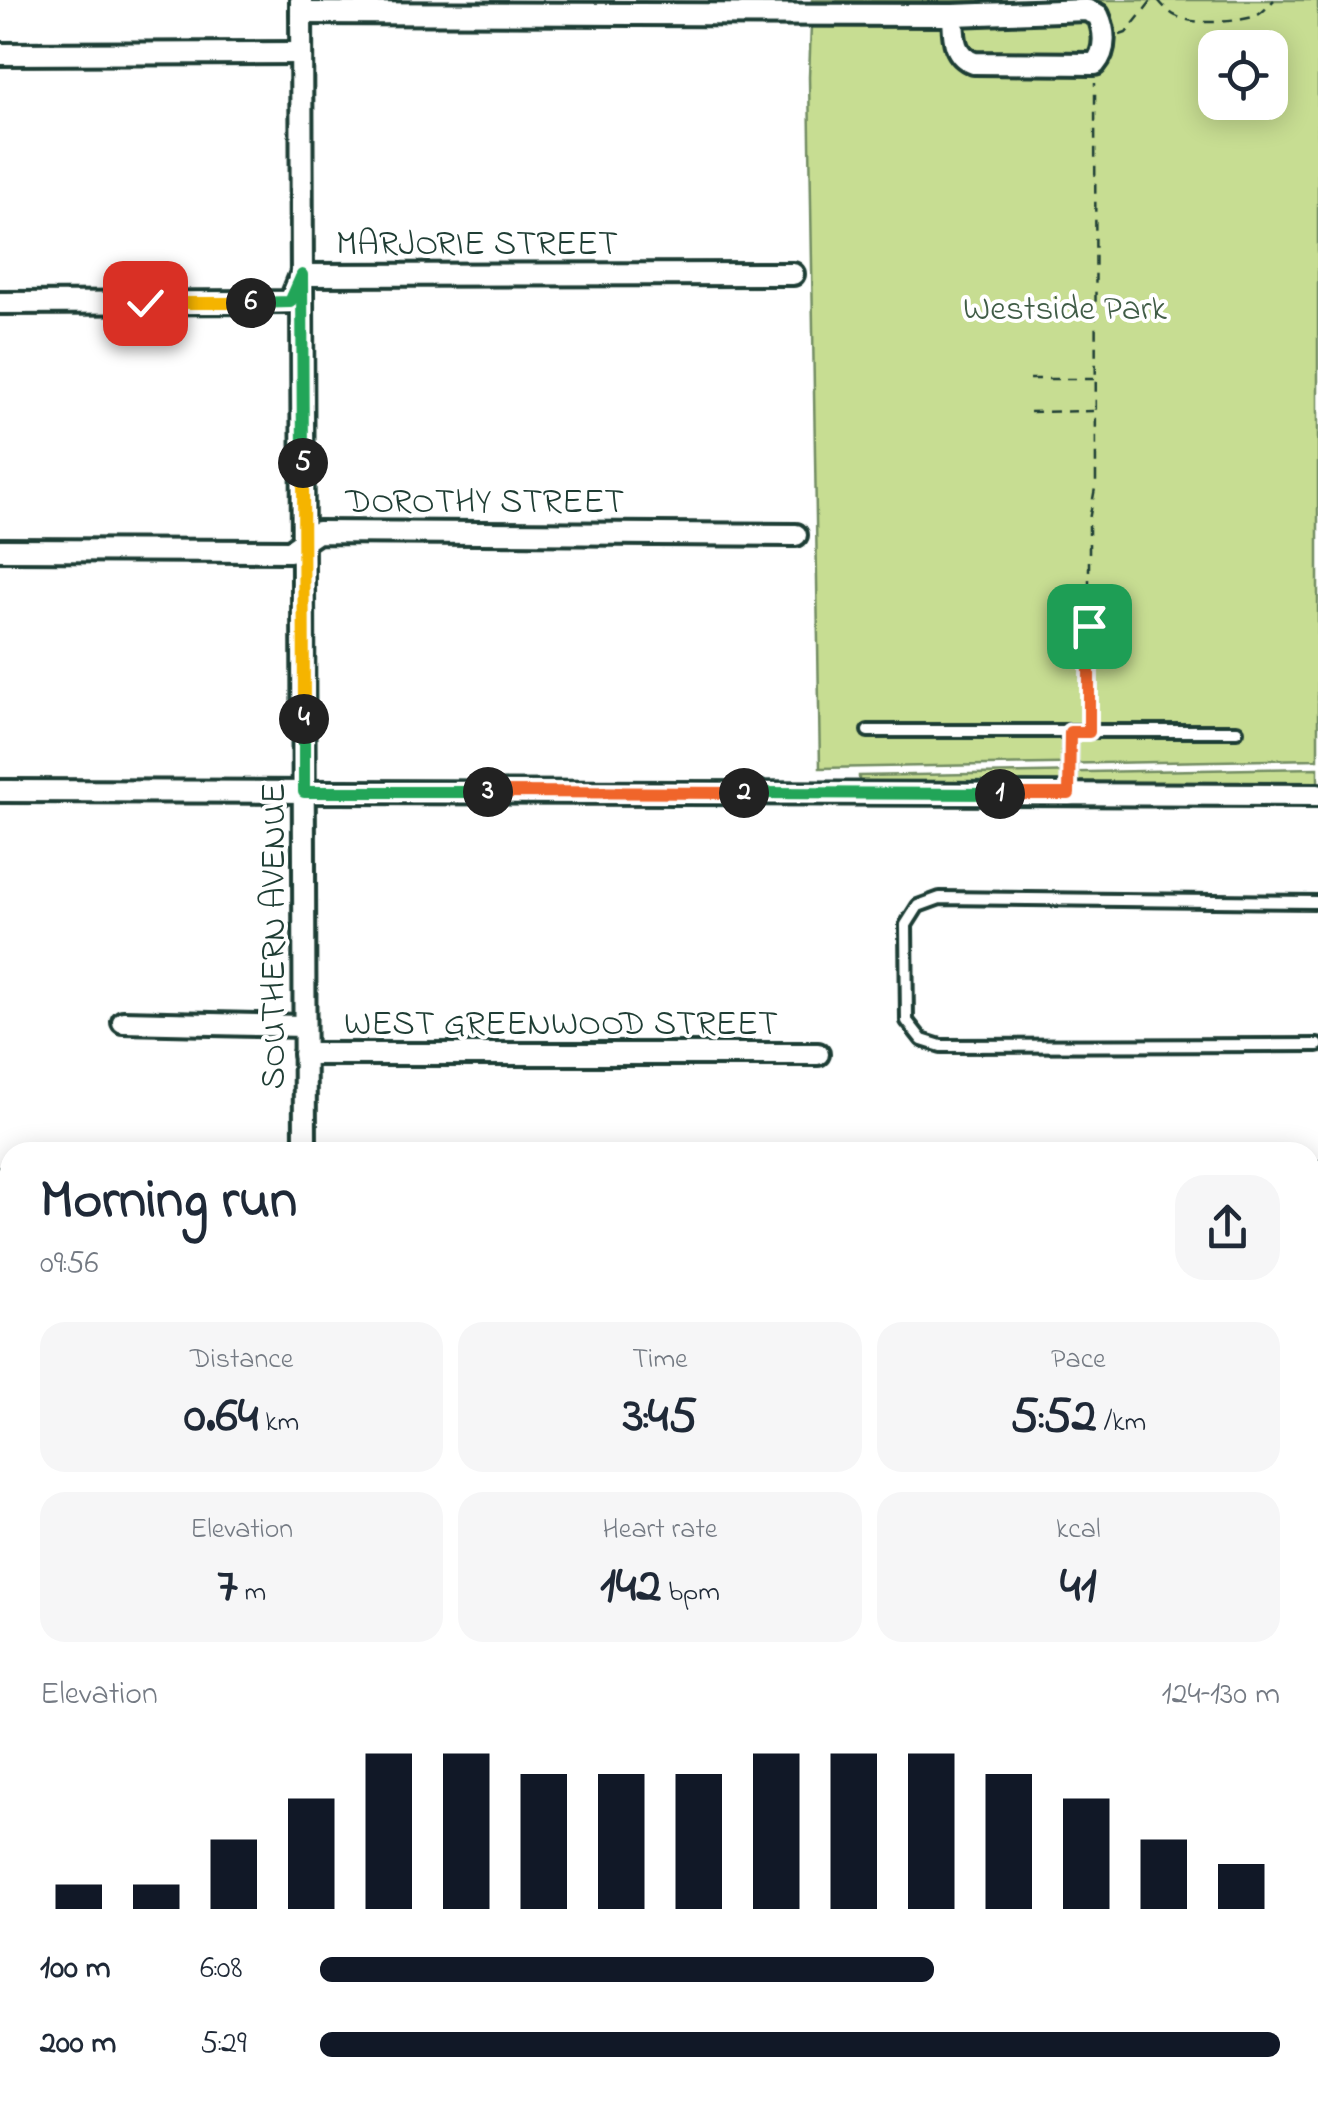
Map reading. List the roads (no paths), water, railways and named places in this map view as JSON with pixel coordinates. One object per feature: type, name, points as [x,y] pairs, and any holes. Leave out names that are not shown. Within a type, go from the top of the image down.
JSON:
[{"type":"street","points":[[301,7],[953,14],[1086,10],[1098,14],[1101,21],[1103,52],[1095,64],[974,63],[959,54],[954,44],[953,14]]},
{"type":"street","name":"SOUTHERN AVENUE","points":[[301,7],[305,1142]]},
{"type":"street","points":[[0,54],[301,53]]},
{"type":"street","name":"MARJORIE STREET","points":[[0,304],[290,302],[302,275],[793,274]]},
{"type":"street","name":"DOROTHY STREET","points":[[0,550],[290,551],[318,532],[796,535]]},
{"type":"street","points":[[0,792],[1318,795]]},
{"type":"street","name":"WEST GREENWOOD STREET","points":[[123,1022],[304,1026]]},
{"type":"street","name":"WEST GREENWOOD STREET","points":[[304,1054],[818,1054]]},
{"type":"lane","points":[[868,731],[1237,732]]},
{"type":"lane","points":[[1069,794],[1070,732]]},
{"type":"lane","points":[[1318,902],[940,898],[918,906],[906,924],[908,1021],[922,1040],[941,1046],[1318,1045]]},
{"type":"park label","name":"Westside Park","points":[[1065,307]]}]
